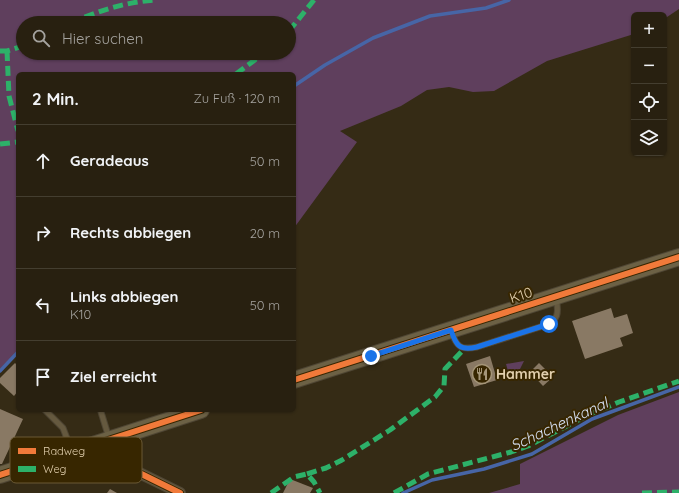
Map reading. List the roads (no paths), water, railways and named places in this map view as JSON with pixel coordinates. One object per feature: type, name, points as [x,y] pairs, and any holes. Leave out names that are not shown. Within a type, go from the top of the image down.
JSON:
[{"type":"main road","name":"K10","points":[[296,379],[679,257]]},
{"type":"main road","points":[[117,437],[195,412]]},
{"type":"main road","points":[[0,475],[10,472]]},
{"type":"street","points":[[142,474],[180,493]]},
{"type":"lane","points":[[451,330],[456,343],[467,349],[535,329],[549,324],[555,319],[558,311],[556,296]]},
{"type":"lane","points":[[47,412],[63,428],[67,437]]},
{"type":"lane","points":[[101,412],[104,437]]},
{"type":"waterway","points":[[296,85],[325,65],[373,38],[430,16],[486,8],[509,0]]},
{"type":"waterway","points":[[0,371],[16,354]]},
{"type":"waterway","name":"Schachenkanal","points":[[403,493],[432,480],[484,469],[532,454],[592,419],[679,387]]},
{"type":"place","name":"Hammer","points":[[482,374]]}]
